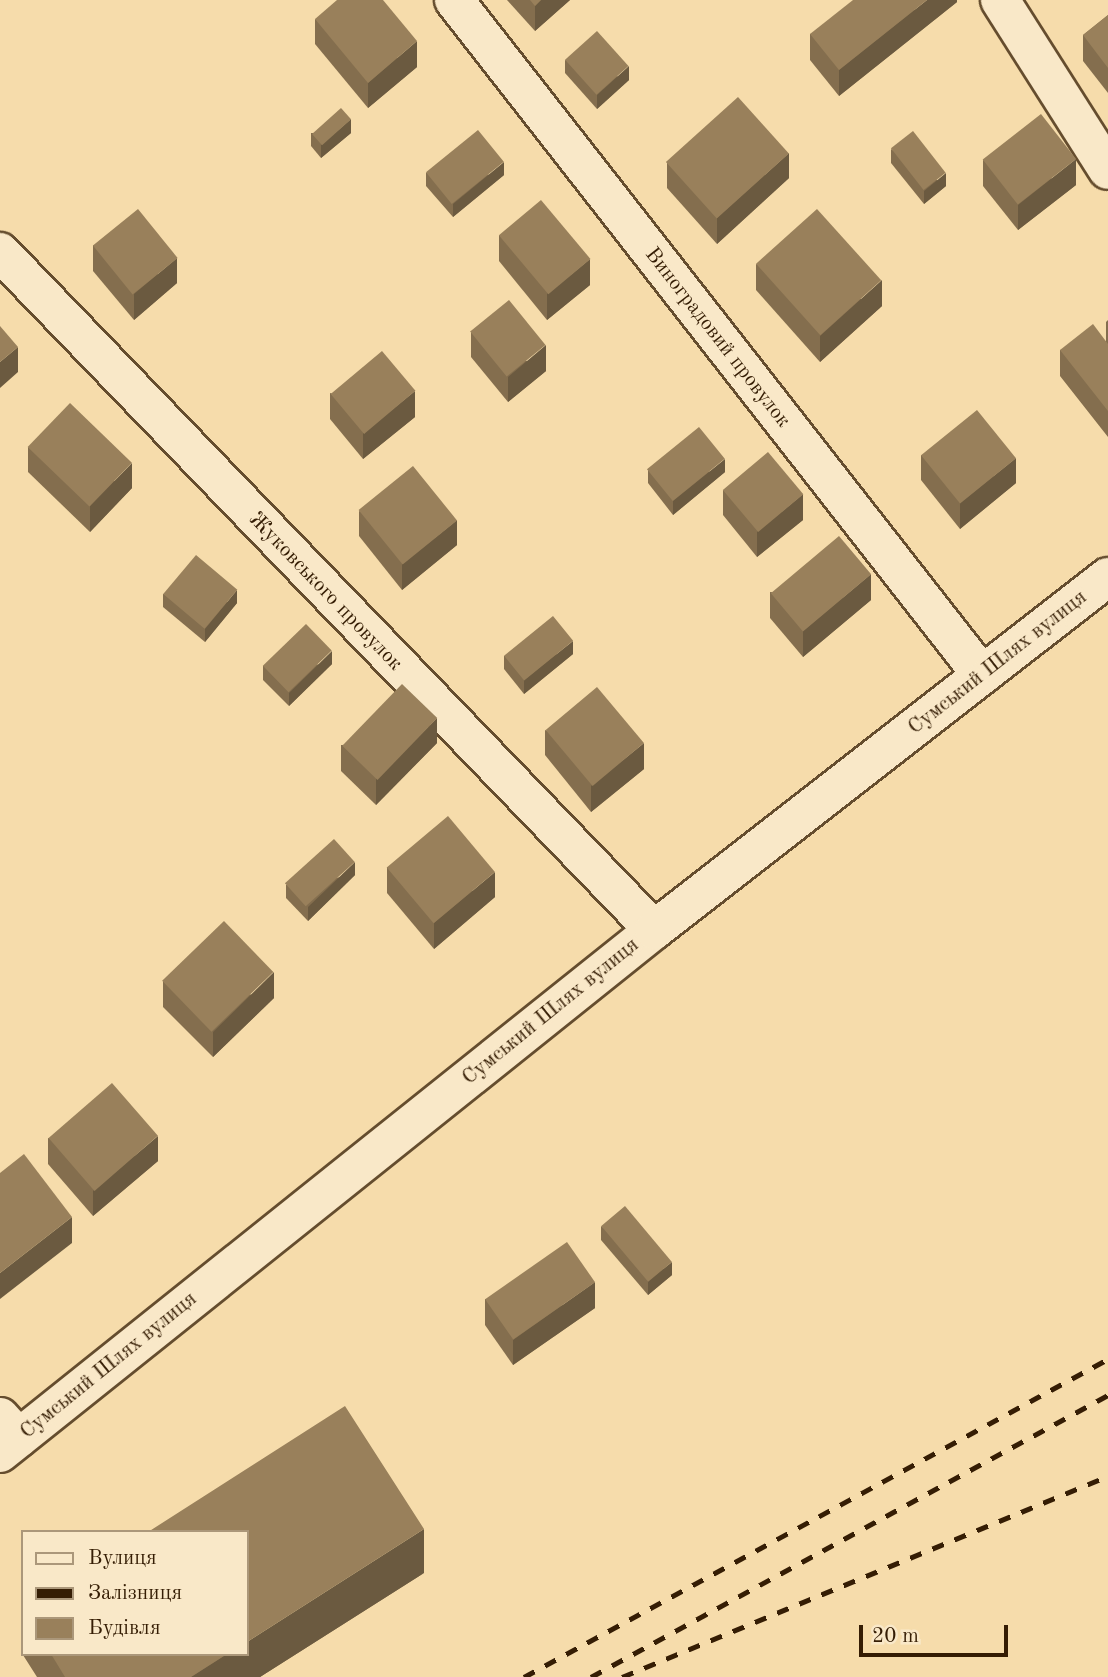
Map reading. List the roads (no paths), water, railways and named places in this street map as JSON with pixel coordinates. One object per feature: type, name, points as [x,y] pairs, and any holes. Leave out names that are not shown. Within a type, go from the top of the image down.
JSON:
[{"type":"street","name":"Виноградовий провулок","points":[[454,0],[982,675]]},
{"type":"street","points":[[1000,0],[1108,170]]},
{"type":"street","name":"Жуковського провулок","points":[[0,252],[653,930]]},
{"type":"street","name":"Сумський Шлях вулиця","points":[[6,1436],[1108,577]]},
{"type":"railway","points":[[524,1677],[1108,1359]]},
{"type":"railway","points":[[591,1677],[1108,1395]]},
{"type":"railway","points":[[622,1677],[1108,1476]]}]
